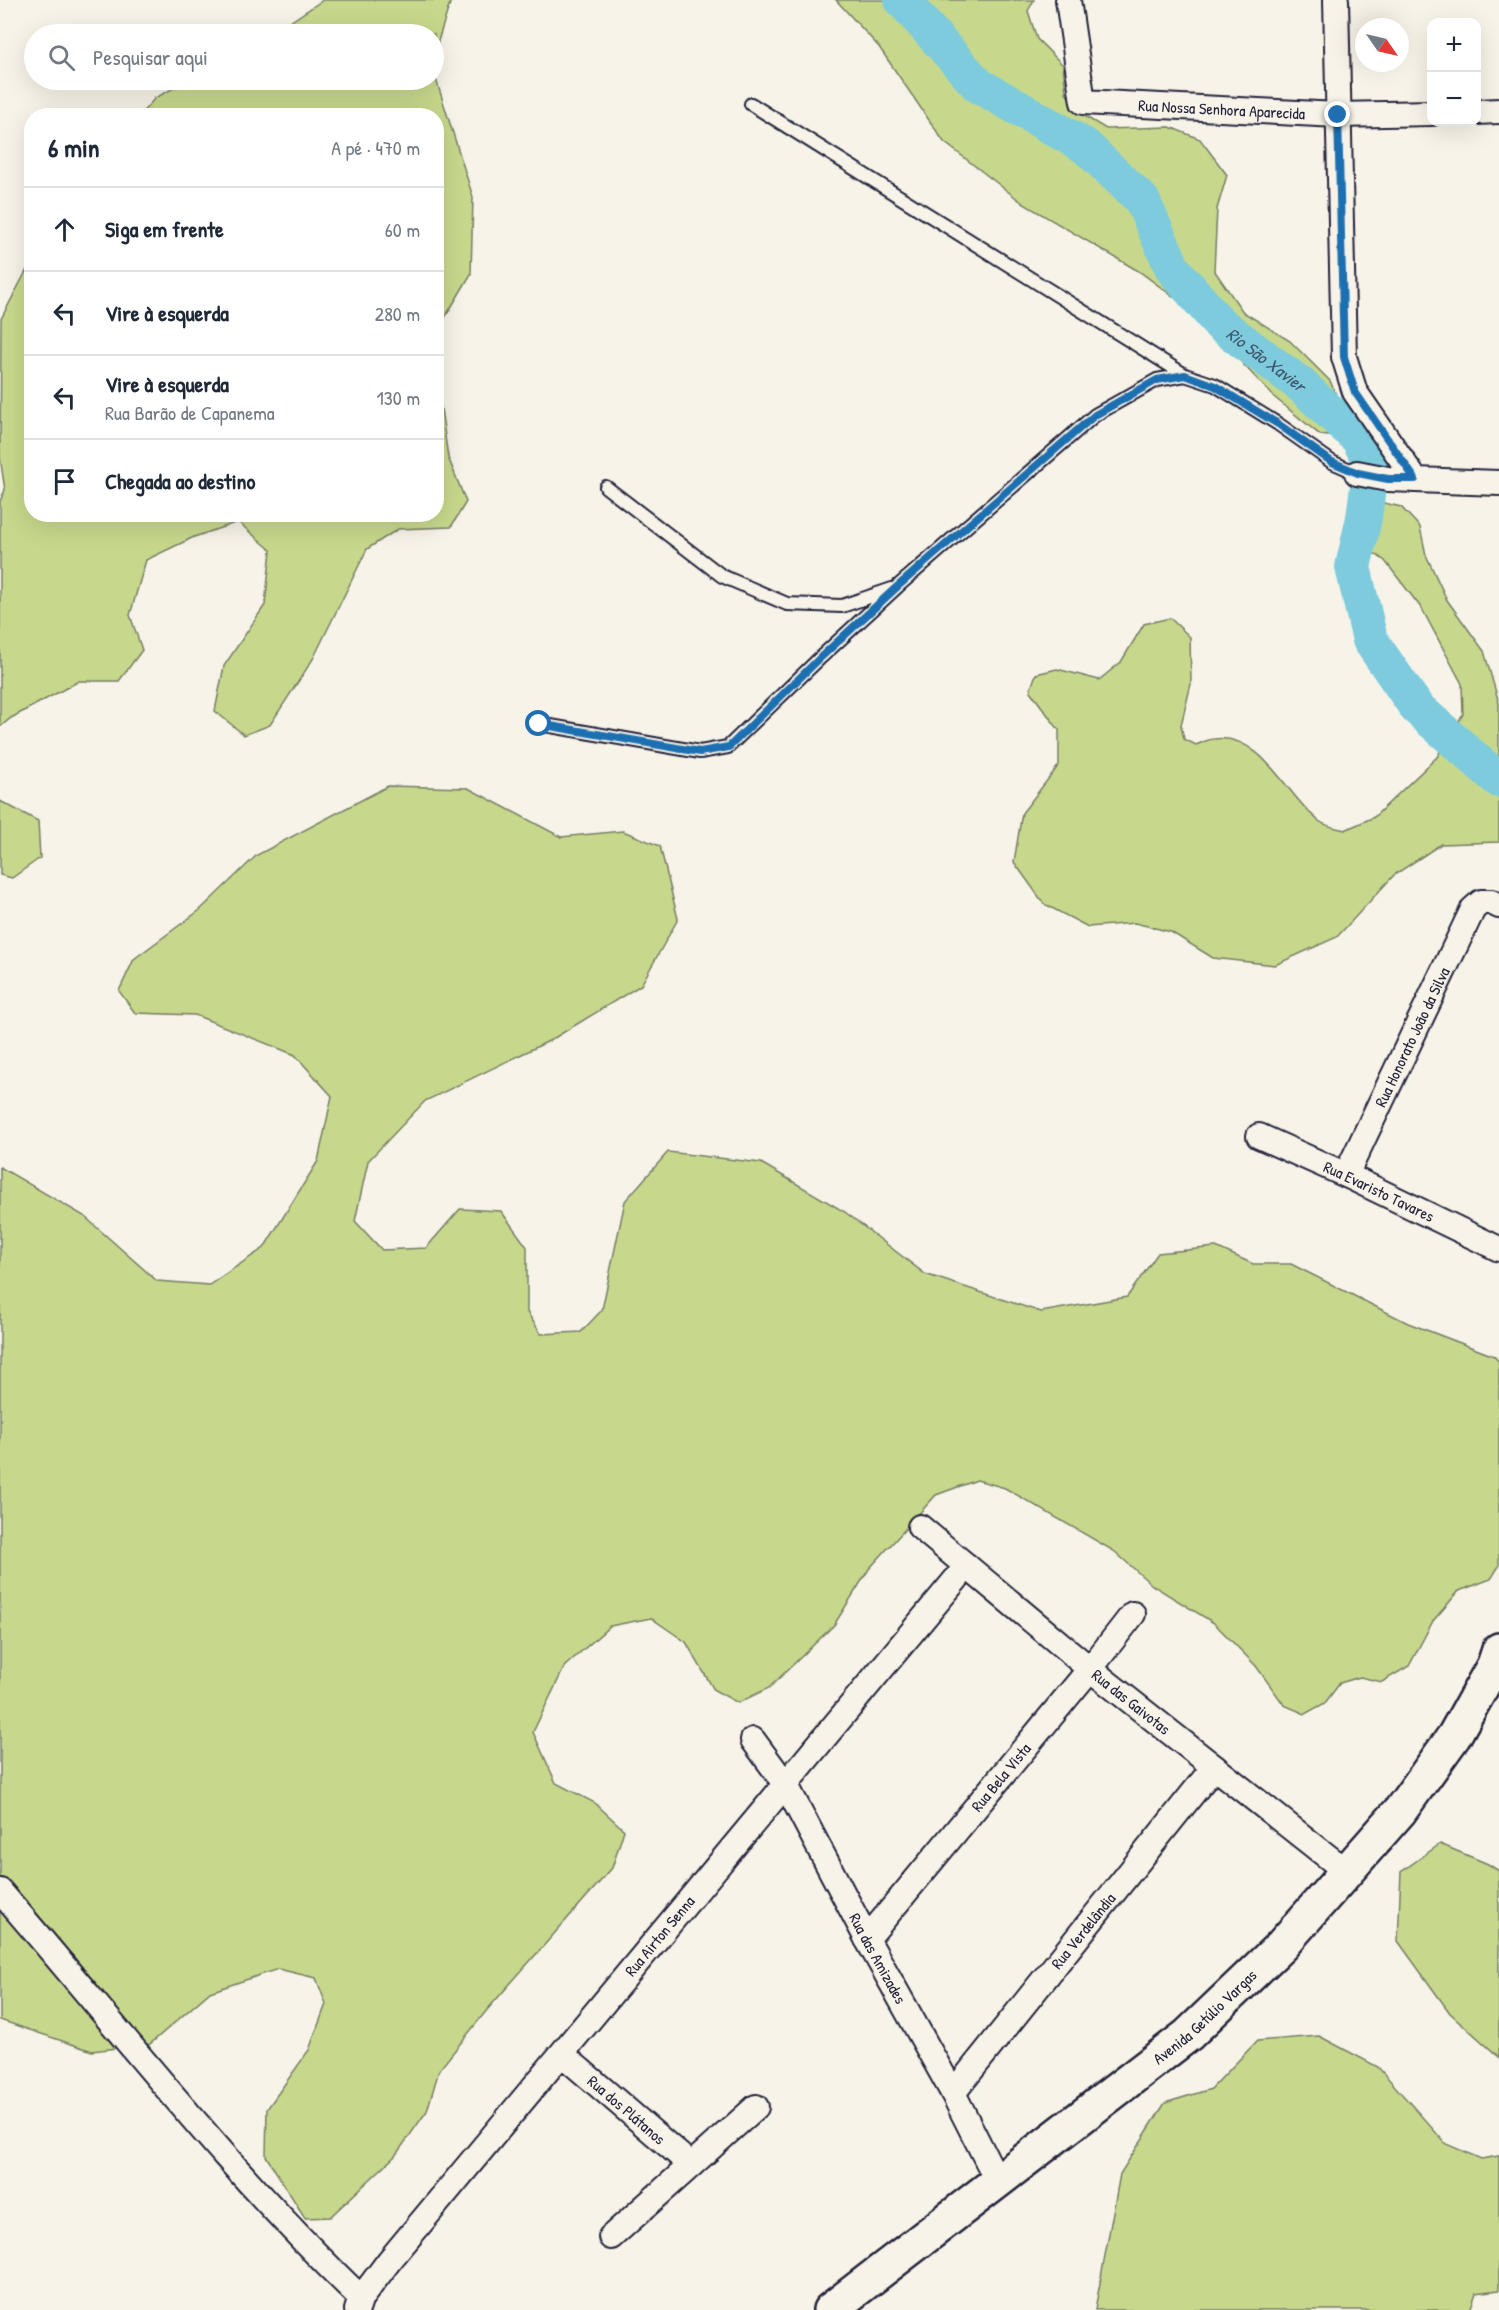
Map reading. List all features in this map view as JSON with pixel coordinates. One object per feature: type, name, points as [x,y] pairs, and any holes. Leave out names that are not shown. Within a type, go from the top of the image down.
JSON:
[{"type":"street","name":"Rua Nossa Senhora Aparecida","points":[[1068,0],[1083,102],[1338,115],[1427,113]]},
{"type":"street","points":[[1336,0],[1344,357],[1355,392],[1415,479]]},
{"type":"street","points":[[1481,112],[1499,111]]},
{"type":"street","points":[[1358,473],[1388,479],[1499,483]]},
{"type":"street","name":"Rua Honorato João da Silva","points":[[1346,1175],[1473,909],[1490,904]]},
{"type":"street","name":"Rua Evaristo Tavares","points":[[1258,1136],[1346,1175],[1499,1249]]},
{"type":"street","name":"Rua das Gaivotas","points":[[920,1527],[1090,1669],[1347,1872]]},
{"type":"street","name":"Rua Airton Senna","points":[[359,2304],[389,2261],[967,1566]]},
{"type":"street","name":"Rua Bela Vista","points":[[867,1939],[1133,1614]]},
{"type":"street","name":"Avenida Getúlio Vargas","points":[[830,2310],[1188,2035],[1281,1946],[1400,1811],[1454,1736],[1494,1665],[1499,1650]]},
{"type":"street","name":"Rua das Amizades","points":[[753,1740],[786,1785],[867,1939],[953,2093],[998,2182]]},
{"type":"street","name":"Rua Verdelândia","points":[[953,2093],[1214,1767]]},
{"type":"street","points":[[0,1891],[231,2164],[359,2304]]},
{"type":"street","name":"Rua dos Plátanos","points":[[562,2055],[691,2165]]},
{"type":"street","points":[[611,2237],[756,2107]]},
{"type":"lane","points":[[752,104],[1185,375],[1215,386],[1278,424],[1332,462],[1358,473]]},
{"type":"lane","points":[[539,724],[700,752],[729,747],[898,586],[1095,415],[1157,380],[1185,375]]},
{"type":"lane","points":[[606,486],[722,576],[787,604],[842,606],[898,586]]},
{"type":"green space","points":[[323,0],[451,0],[443,24],[287,24]]},
{"type":"green space","points":[[836,0],[1034,0],[1028,11],[1037,39],[1063,65],[1066,92],[1076,111],[1106,129],[1170,127],[1200,139],[1227,175],[1217,209],[1214,270],[1243,312],[1290,341],[1330,381],[1346,417],[1336,437],[1320,435],[1274,397],[1194,312],[1140,272],[1024,204],[944,142],[879,47]]},
{"type":"green space","points":[[170,90],[439,90],[473,197],[471,274],[444,319],[444,108],[146,108],[155,98]]},
{"type":"green space","points":[[24,275],[24,522],[238,522],[194,537],[146,560],[130,615],[142,650],[119,681],[79,681],[11,718],[0,727],[0,501],[5,490],[0,457],[1,319]]},
{"type":"green space","points":[[444,429],[448,457],[466,502],[451,527],[398,529],[367,549],[313,659],[270,725],[244,735],[215,711],[224,666],[265,605],[271,550],[238,522],[444,522]]},
{"type":"green space","points":[[1380,502],[1401,507],[1420,527],[1426,555],[1447,600],[1484,651],[1499,703],[1499,842],[1441,844],[1394,875],[1337,937],[1275,965],[1213,958],[1171,932],[1135,923],[1088,927],[1044,904],[1014,862],[1022,813],[1059,765],[1059,730],[1030,691],[1036,674],[1057,669],[1099,680],[1121,662],[1144,624],[1170,618],[1190,637],[1191,684],[1181,725],[1184,739],[1196,745],[1214,739],[1231,740],[1246,746],[1272,768],[1307,810],[1324,824],[1345,830],[1374,817],[1437,757],[1463,714],[1462,684],[1422,609],[1385,561],[1350,536],[1347,520],[1357,506]]},
{"type":"green space","points":[[388,786],[468,788],[561,837],[623,831],[660,846],[678,919],[641,985],[551,1040],[425,1101],[368,1161],[355,1221],[382,1250],[426,1248],[460,1209],[501,1211],[527,1247],[527,1312],[541,1334],[581,1332],[602,1310],[625,1201],[668,1152],[761,1163],[845,1212],[925,1274],[1041,1312],[1127,1297],[1158,1253],[1216,1247],[1253,1264],[1291,1264],[1408,1323],[1494,1356],[1499,1362],[1499,1566],[1491,1579],[1459,1591],[1433,1621],[1409,1666],[1382,1682],[1360,1677],[1340,1683],[1325,1703],[1305,1714],[1284,1705],[1256,1666],[1214,1623],[1152,1585],[1114,1551],[1005,1488],[977,1480],[936,1495],[869,1569],[834,1625],[769,1688],[738,1703],[714,1690],[686,1642],[651,1618],[610,1626],[565,1666],[533,1732],[556,1783],[595,1803],[624,1830],[612,1868],[487,2010],[439,2070],[427,2111],[395,2156],[330,2217],[305,2218],[266,2156],[267,2109],[309,2050],[326,2004],[316,1978],[278,1969],[210,1992],[150,2044],[92,2051],[0,2020],[0,1167],[84,1216],[157,1281],[209,1285],[264,1248],[318,1161],[332,1096],[295,1055],[195,1015],[135,1013],[119,991],[134,959],[200,910],[257,855]]},
{"type":"green space","points":[[0,801],[38,821],[40,858],[12,878],[0,875]]},
{"type":"green space","points":[[1440,1844],[1499,1871],[1499,2057],[1450,2013],[1398,1941],[1401,1872]]},
{"type":"green space","points":[[1319,2036],[1378,2067],[1446,2144],[1481,2159],[1499,2156],[1499,2290],[1476,2293],[1470,2310],[1095,2310],[1120,2174],[1165,2103],[1211,2089],[1257,2041]]},
{"type":"waterway","name":"Rio São Xavier","points":[[902,0],[978,85],[1085,146],[1142,200],[1173,269],[1220,324],[1301,385],[1359,439],[1371,463],[1364,518],[1353,567],[1370,640],[1417,708],[1499,780]]},
{"type":"route","points":[[539,724],[700,752],[729,747],[898,586],[1095,415],[1157,380],[1185,375],[1215,386],[1278,424],[1332,462],[1358,473],[1388,479],[1415,479],[1355,392],[1344,357],[1338,115]]}]
